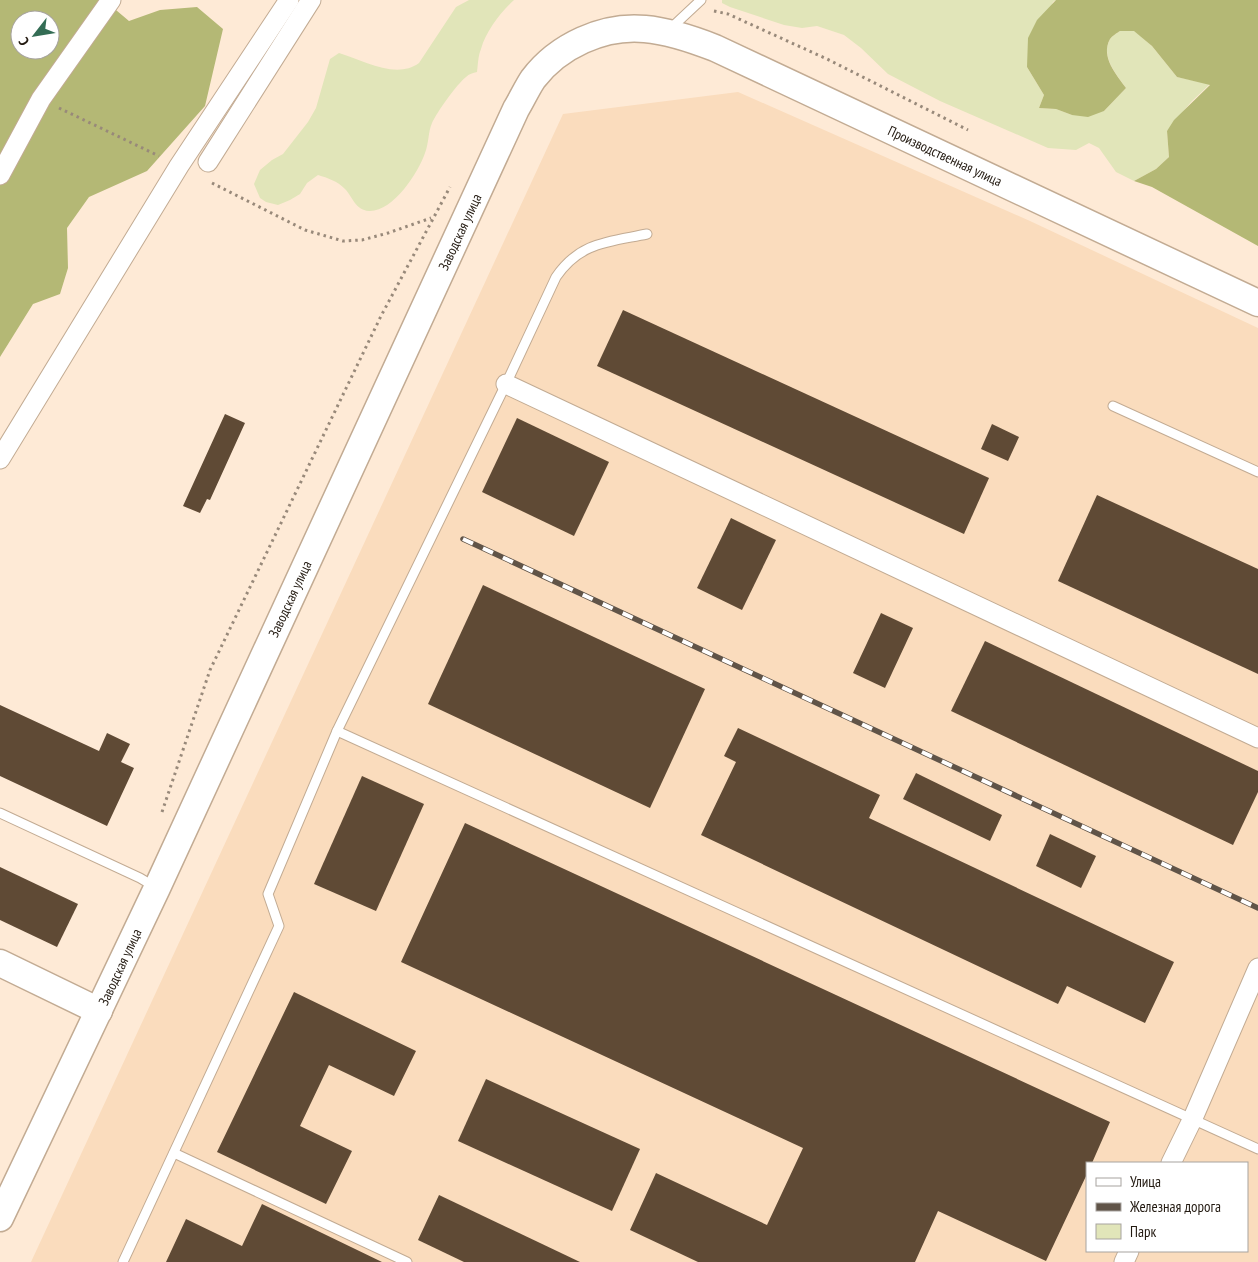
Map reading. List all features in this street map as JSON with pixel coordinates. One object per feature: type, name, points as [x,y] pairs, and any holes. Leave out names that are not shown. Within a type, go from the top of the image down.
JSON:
[{"type":"main road","name":"Производственная улица","points":[[626,28],[644,28],[666,32],[715,48],[1258,303]]},
{"type":"main road","name":"Заводская улица","points":[[0,1218],[157,888],[516,109],[534,79],[554,58],[576,42],[626,28]]},
{"type":"main road","points":[[0,963],[99,1011]]},
{"type":"street","points":[[0,175],[41,99],[112,0]]},
{"type":"street","points":[[0,459],[178,166],[289,0]]},
{"type":"street","points":[[208,162],[312,0]]},
{"type":"street","points":[[506,384],[1258,738]]},
{"type":"street","points":[[1171,1162],[1193,1118],[1258,968]]},
{"type":"lane","points":[[666,32],[697,3]]},
{"type":"lane","points":[[123,1262],[279,926],[268,894],[337,731],[506,384],[556,276],[566,262],[598,244],[647,234]]},
{"type":"lane","points":[[1113,406],[1258,472]]},
{"type":"lane","points":[[337,731],[1258,1149]]},
{"type":"lane","points":[[0,813],[157,888]]},
{"type":"lane","points":[[174,1153],[407,1262]]},
{"type":"path","points":[[697,3],[728,14],[826,59],[968,130]]},
{"type":"path","points":[[41,99],[305,230],[344,241],[362,240],[432,218]]},
{"type":"path","points":[[159,821],[210,670],[377,325],[451,185]]},
{"type":"shaded area","points":[[738,92],[1030,221],[1258,328],[1258,1262],[31,1262],[563,114]]},
{"type":"green space","points":[[0,0],[104,0],[129,21],[160,10],[197,7],[223,29],[205,106],[147,171],[89,197],[67,228],[68,268],[60,294],[33,304],[0,357]]},
{"type":"green space","points":[[469,0],[514,0],[499,16],[486,35],[479,55],[477,72],[468,75],[462,81],[435,118],[431,126],[422,161],[417,171],[395,198],[378,210],[364,210],[357,206],[342,186],[318,175],[307,183],[300,194],[278,205],[266,202],[260,198],[254,184],[260,170],[283,154],[308,122],[316,108],[330,59],[339,53],[379,67],[400,70],[410,68],[419,63],[456,7]]},
{"type":"green space","points":[[722,0],[1056,0],[1053,2],[1027,67],[1044,95],[1039,108],[1056,109],[1072,115],[1104,111],[1126,88],[1114,72],[1107,52],[1110,39],[1120,31],[1134,30],[1152,46],[1177,77],[1210,84],[1191,102],[1167,131],[1169,157],[1156,169],[1134,181],[1116,172],[1099,148],[1089,143],[1076,150],[1048,148],[940,101],[888,74],[861,48],[844,35],[817,26],[802,28],[784,25],[730,7],[722,3]]},
{"type":"green space","points":[[1056,0],[1258,0],[1258,246],[1152,187],[1134,181],[1156,169],[1169,157],[1167,131],[1174,120],[1210,85],[1177,77],[1152,46],[1134,31],[1120,31],[1111,38],[1107,46],[1108,59],[1114,72],[1126,88],[1104,111],[1088,117],[1072,115],[1056,109],[1039,108],[1044,95],[1027,67],[1028,38],[1037,20]]},
{"type":"building","points":[[623,310],[989,478],[964,534],[597,366]]},
{"type":"building","points":[[225,414],[245,423],[210,500],[207,499],[200,513],[183,506]]},
{"type":"building","points":[[517,418],[609,462],[574,536],[482,492]]},
{"type":"building","points":[[992,424],[1019,437],[1008,461],[981,449]]},
{"type":"building","points":[[1097,495],[1258,569],[1258,674],[1058,581]]},
{"type":"building","points":[[731,518],[776,540],[742,610],[697,588]]},
{"type":"building","points":[[483,585],[705,689],[650,808],[428,704]]},
{"type":"building","points":[[881,613],[913,628],[885,688],[853,673]]},
{"type":"building","points":[[985,641],[1258,771],[1258,792],[1233,845],[951,711]]},
{"type":"building","points":[[0,705],[99,751],[107,733],[130,744],[121,762],[134,768],[107,826],[0,776]]},
{"type":"building","points":[[738,728],[880,795],[869,818],[1174,962],[1145,1023],[1067,986],[1058,1004],[701,835],[736,762],[724,756]]},
{"type":"building","points":[[916,773],[1002,815],[990,841],[903,799]]},
{"type":"building","points":[[362,776],[424,804],[376,911],[314,884]]},
{"type":"building","points":[[465,823],[1110,1122],[1092,1162],[1086,1162],[1086,1176],[1046,1261],[938,1211],[915,1262],[698,1262],[630,1230],[656,1173],[767,1225],[803,1148],[401,962]]},
{"type":"building","points":[[1050,834],[1096,856],[1081,888],[1036,866]]},
{"type":"building","points":[[0,867],[78,904],[57,947],[0,920]]},
{"type":"building","points":[[294,992],[416,1051],[394,1096],[329,1065],[300,1126],[352,1151],[326,1204],[217,1152]]},
{"type":"building","points":[[486,1079],[640,1149],[612,1211],[458,1141]]},
{"type":"building","points":[[439,1195],[580,1262],[464,1262],[418,1240]]},
{"type":"building","points":[[262,1204],[382,1262],[166,1262],[186,1219],[242,1246]]},
{"type":"railway","points":[[463,539],[1258,908]]}]
